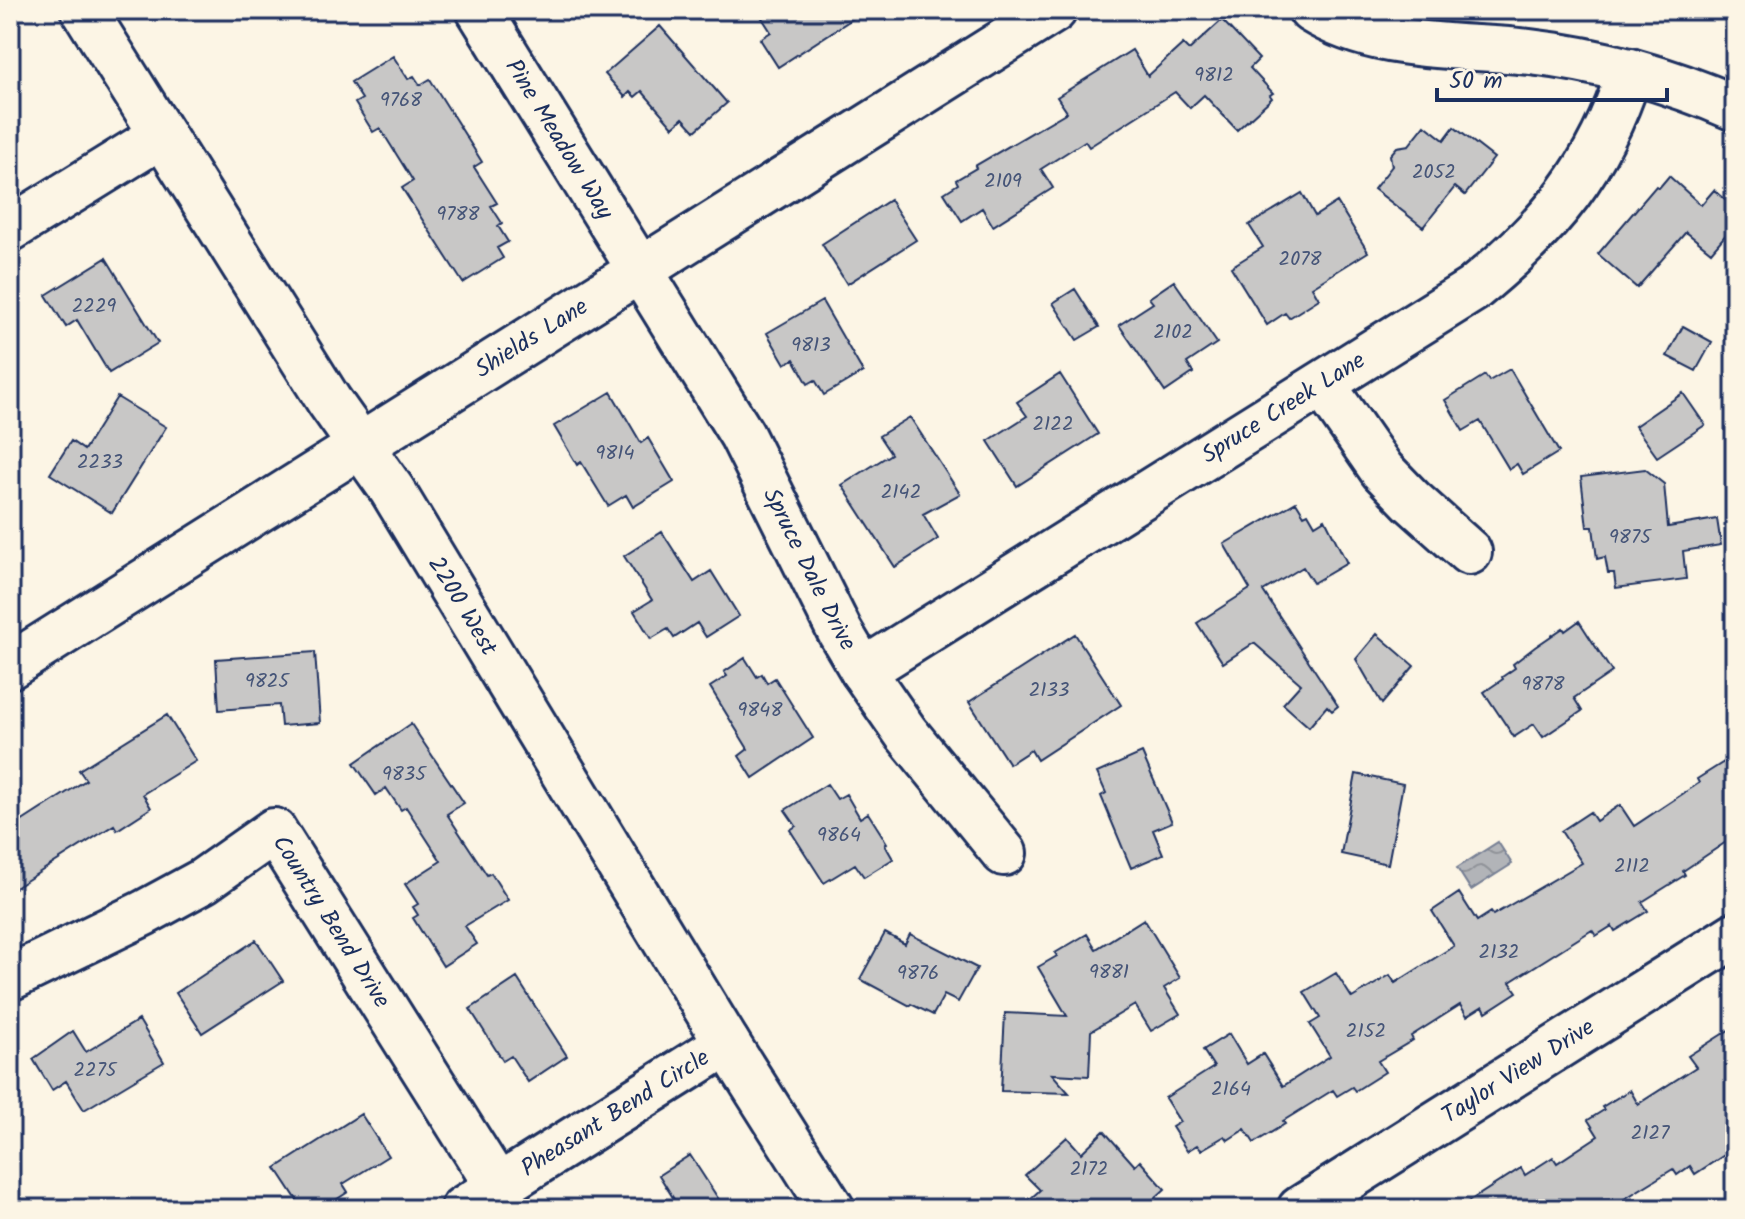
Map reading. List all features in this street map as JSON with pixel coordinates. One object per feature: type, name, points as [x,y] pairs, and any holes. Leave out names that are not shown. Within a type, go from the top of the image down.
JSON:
[{"type":"street","name":"2200 West","points":[[84,10],[329,401],[392,490],[727,1043],[832,1209]]},
{"type":"street","name":"Pine Meadow Way","points":[[479,10],[640,269]]},
{"type":"street","name":"Shields Lane","points":[[10,666],[1054,10]]},
{"type":"street","points":[[1311,10],[1336,23],[1382,38],[1532,52],[1630,71],[1735,108]]},
{"type":"street","name":"Spruce Creek Lane","points":[[863,671],[1472,290],[1531,237],[1558,207],[1603,141],[1630,71]]},
{"type":"street","points":[[10,229],[162,135]]},
{"type":"street","name":"Spruce Dale Drive","points":[[640,269],[742,435],[840,632],[863,671],[906,733],[1004,853]]},
{"type":"street","points":[[1323,385],[1382,470],[1469,552]]},
{"type":"street","name":"Country Bend Drive","points":[[10,978],[191,887],[274,831],[480,1198]]},
{"type":"street","name":"Taylor View Drive","points":[[1300,1209],[1735,935]]},
{"type":"street","name":"Pheasant Bend Circle","points":[[480,1198],[727,1043]]},
{"type":"water","points":[[1498,842],[1512,864],[1471,890],[1457,868]]},
{"type":"building","points":[[757,10],[866,10],[778,67],[760,39],[771,32]]},
{"type":"building","points":[[1222,20],[1259,59],[1250,68],[1273,93],[1270,95],[1272,98],[1237,130],[1204,95],[1190,108],[1175,92],[1089,147],[1085,141],[1041,169],[1053,188],[993,226],[982,208],[962,221],[944,193],[958,184],[956,180],[975,166],[1067,112],[1057,97],[1132,50],[1148,76],[1183,44],[1189,50]]},
{"type":"building","points":[[660,26],[727,103],[695,131],[683,118],[673,127],[642,91],[635,97],[630,92],[625,97],[605,74]]},
{"type":"building","points":[[393,56],[408,79],[414,76],[420,85],[430,79],[482,162],[474,167],[497,203],[491,206],[502,223],[498,226],[508,242],[497,248],[503,258],[463,283],[402,188],[413,181],[380,128],[373,132],[355,103],[362,99],[351,82]]},
{"type":"building","points":[[1425,125],[1444,140],[1454,127],[1494,158],[1465,195],[1455,187],[1423,227],[1374,189],[1392,166],[1390,155],[1397,147],[1409,145]]},
{"type":"building","points":[[1669,176],[1701,205],[1714,190],[1735,207],[1735,224],[1711,252],[1686,232],[1637,288],[1598,254],[1656,186],[1659,188]]},
{"type":"building","points":[[1302,193],[1315,216],[1337,202],[1368,252],[1312,287],[1319,299],[1289,318],[1285,313],[1267,325],[1231,267],[1263,247],[1249,225]]},
{"type":"building","points":[[890,200],[916,240],[847,284],[822,244]]},
{"type":"building","points":[[106,258],[158,343],[109,373],[77,320],[66,327],[46,295]]},
{"type":"building","points":[[1174,281],[1217,343],[1187,363],[1193,373],[1165,392],[1119,325],[1153,303],[1149,298]]},
{"type":"building","points":[[1075,289],[1099,327],[1077,340],[1053,303]]},
{"type":"building","points":[[822,301],[863,372],[824,395],[815,380],[808,384],[794,359],[785,364],[767,333]]},
{"type":"building","points":[[1683,326],[1712,342],[1696,371],[1667,356]]},
{"type":"building","points":[[1510,369],[1559,452],[1523,474],[1517,464],[1509,469],[1480,421],[1463,431],[1445,400],[1485,375],[1489,381]]},
{"type":"building","points":[[1060,374],[1098,434],[1017,486],[988,441],[1027,416],[1017,402]]},
{"type":"building","points":[[611,392],[641,443],[648,438],[674,482],[633,507],[626,495],[608,506],[581,462],[577,465],[554,426]]},
{"type":"building","points":[[1683,393],[1705,425],[1657,457],[1635,426]]},
{"type":"building","points":[[117,397],[166,427],[112,513],[50,474],[71,441],[84,450]]},
{"type":"building","points":[[910,417],[960,494],[923,514],[938,539],[895,567],[842,485],[891,454],[879,436]]},
{"type":"building","points":[[1645,469],[1664,484],[1668,527],[1717,519],[1721,545],[1683,551],[1686,579],[1616,588],[1614,573],[1608,573],[1605,557],[1597,559],[1593,527],[1587,527],[1581,477]]},
{"type":"building","points":[[1296,502],[1315,525],[1325,519],[1347,563],[1313,583],[1303,567],[1263,591],[1338,706],[1332,711],[1327,706],[1309,727],[1283,704],[1301,684],[1254,643],[1223,663],[1197,623],[1250,589],[1224,544]]},
{"type":"building","points":[[662,532],[694,582],[711,571],[739,616],[706,637],[697,623],[674,638],[668,629],[651,639],[634,611],[652,600],[624,556]]},
{"type":"building","points":[[1579,621],[1612,672],[1574,698],[1582,711],[1543,737],[1534,724],[1514,737],[1484,692],[1503,679],[1515,668],[1513,664],[1535,647]]},
{"type":"building","points":[[1075,634],[1121,705],[1037,760],[1031,750],[1009,764],[969,702]]},
{"type":"building","points":[[1377,634],[1414,666],[1382,704],[1356,659]]},
{"type":"building","points":[[315,652],[320,723],[281,726],[279,705],[219,710],[216,659]]},
{"type":"building","points":[[745,658],[757,677],[762,674],[767,683],[775,678],[813,738],[753,778],[739,756],[748,749],[710,687],[727,676],[724,672]]},
{"type":"building","points":[[167,715],[196,761],[143,794],[151,808],[117,830],[114,825],[10,891],[10,829],[86,780],[79,770]]},
{"type":"building","points":[[411,724],[464,803],[447,814],[487,875],[491,873],[508,900],[465,926],[477,944],[443,966],[413,918],[418,915],[413,907],[418,904],[405,884],[441,861],[406,807],[401,810],[386,788],[376,795],[354,763]]},
{"type":"building","points":[[1142,753],[1172,822],[1153,830],[1163,854],[1131,868],[1101,796],[1106,793],[1097,773]]},
{"type":"building","points":[[1735,755],[1735,836],[1683,871],[1685,875],[1642,902],[1648,911],[1615,931],[1612,926],[1596,936],[1592,930],[1510,982],[1517,992],[1486,1012],[1483,1006],[1467,1016],[1460,1005],[1378,1061],[1385,1072],[1355,1091],[1352,1087],[1337,1096],[1333,1090],[1254,1143],[1245,1129],[1228,1140],[1225,1136],[1201,1150],[1197,1145],[1187,1151],[1172,1127],[1180,1122],[1165,1098],[1214,1067],[1203,1050],[1229,1034],[1247,1064],[1263,1054],[1283,1086],[1330,1056],[1310,1024],[1320,1018],[1304,992],[1336,973],[1352,998],[1390,975],[1395,983],[1454,946],[1432,911],[1459,893],[1477,921],[1491,912],[1493,915],[1582,863],[1561,831],[1590,812],[1596,821],[1620,805],[1634,826]]},
{"type":"building","points":[[1356,774],[1403,784],[1388,864],[1341,854]]},
{"type":"building","points":[[827,784],[837,799],[846,794],[860,818],[868,813],[887,843],[885,845],[893,859],[864,877],[855,864],[824,883],[790,830],[796,826],[785,810]]},
{"type":"building","points":[[1144,919],[1180,978],[1164,988],[1180,1014],[1151,1031],[1135,1005],[1091,1031],[1089,1076],[1052,1074],[1069,1093],[1001,1091],[1005,1013],[1067,1016],[1038,967],[1087,934],[1096,949]]},
{"type":"building","points":[[885,933],[905,944],[910,934],[977,968],[958,1002],[944,995],[933,1015],[860,979]]},
{"type":"building","points":[[256,940],[283,981],[202,1033],[176,993]]},
{"type":"building","points":[[517,978],[567,1056],[528,1082],[511,1056],[503,1061],[470,1009]]},
{"type":"building","points":[[139,1020],[164,1062],[84,1110],[66,1081],[52,1090],[33,1059],[73,1031],[86,1052]]},
{"type":"building","points":[[1735,1026],[1735,1148],[1695,1174],[1690,1166],[1677,1175],[1673,1169],[1608,1209],[1457,1209],[1521,1168],[1525,1175],[1553,1157],[1557,1163],[1598,1136],[1588,1120],[1604,1110],[1602,1107],[1630,1090],[1638,1104],[1696,1067],[1688,1056]]},
{"type":"building","points":[[361,1114],[388,1156],[343,1184],[348,1192],[322,1209],[303,1209],[276,1168]]},
{"type":"building","points":[[1104,1131],[1135,1166],[1140,1161],[1165,1189],[1143,1209],[1019,1209],[1040,1190],[1025,1175],[1067,1137],[1081,1153]]},
{"type":"building","points":[[690,1155],[725,1209],[680,1209],[659,1175]]}]
